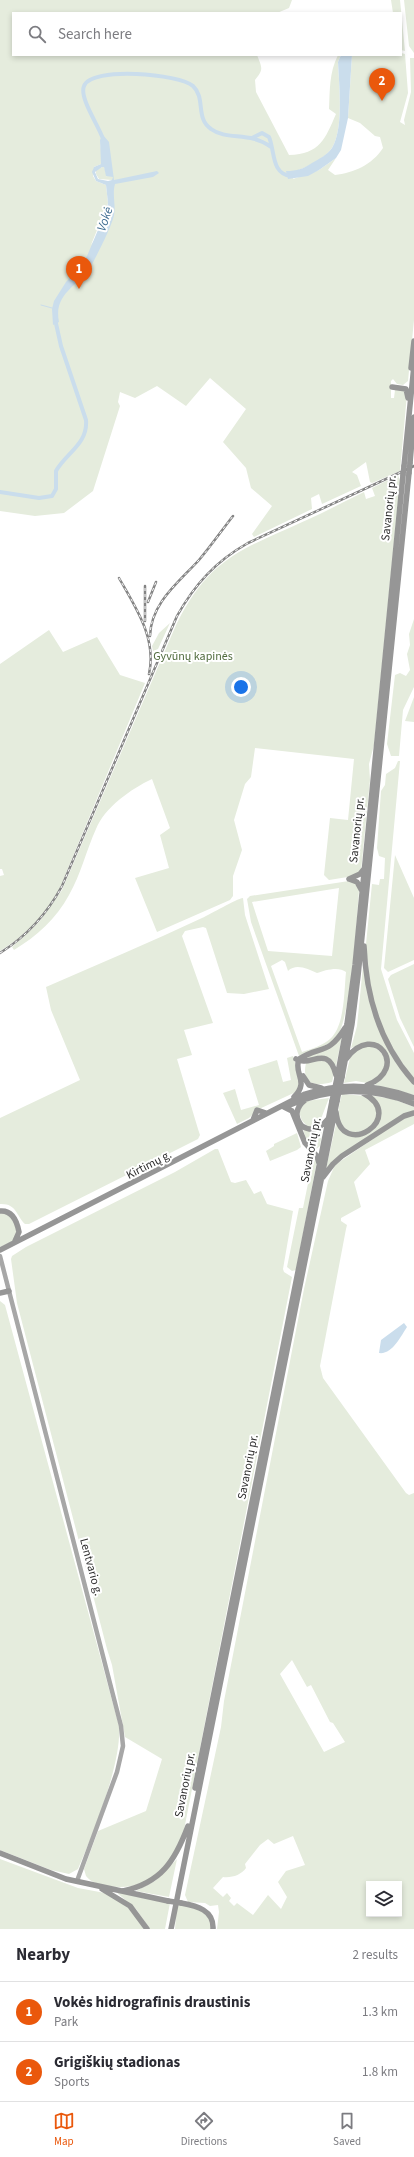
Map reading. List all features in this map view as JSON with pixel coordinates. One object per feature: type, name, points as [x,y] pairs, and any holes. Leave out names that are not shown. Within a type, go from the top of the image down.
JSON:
[{"type":"highway","points":[[407,464],[409,394],[406,388],[392,386],[406,386],[409,382],[414,341]]},
{"type":"highway","name":"Savanorių pr.","points":[[339,1077],[345,1061],[356,1000],[407,464],[414,365]]},
{"type":"highway","name":"Savanorių pr.","points":[[407,464],[414,417]]},
{"type":"highway","name":"Savanorių pr.","points":[[171,1929],[321,1181],[335,1103],[347,1024],[406,474]]},
{"type":"highway","points":[[362,891],[357,882],[349,879],[360,874],[364,868]]},
{"type":"highway","points":[[364,923],[366,972],[374,1012],[389,1047],[414,1082]]},
{"type":"highway","points":[[301,1060],[329,1047],[338,1039],[347,1024]]},
{"type":"highway","points":[[345,1061],[354,1049],[363,1044],[373,1045],[383,1051],[387,1060],[386,1070],[378,1080],[366,1086]]},
{"type":"highway","points":[[294,1052],[301,1060],[303,1068],[302,1075]]},
{"type":"highway","points":[[301,1060],[319,1057],[328,1061],[333,1066],[339,1077]]},
{"type":"highway","points":[[293,1099],[302,1087],[301,1060]]},
{"type":"highway","points":[[302,1075],[312,1086],[326,1088],[366,1086],[393,1091],[414,1098]]},
{"type":"highway","name":"Kirtimų g.","points":[[0,1250],[274,1108],[293,1099],[326,1088]]},
{"type":"highway","name":"Kirtimų g.","points":[[0,1255],[283,1107],[308,1098],[337,1092],[359,1092],[384,1095],[414,1104]]},
{"type":"highway","points":[[335,1103],[338,1121],[344,1130],[357,1135],[367,1133],[376,1124],[378,1109],[371,1098],[359,1092]]},
{"type":"highway","points":[[303,1138],[302,1126],[297,1118],[297,1111],[300,1105],[308,1098]]},
{"type":"highway","name":"Savanorių pr.","points":[[167,1929],[328,1119],[335,1103]]},
{"type":"highway","points":[[283,1107],[292,1111],[306,1146],[317,1156],[319,1164]]},
{"type":"highway","points":[[321,1181],[337,1160],[394,1122],[414,1113]]},
{"type":"highway","points":[[302,1126],[314,1129],[322,1126],[328,1119]]},
{"type":"highway","points":[[312,1151],[317,1151],[323,1144]]},
{"type":"highway","points":[[0,1211],[11,1213],[18,1226],[24,1232],[33,1234]]},
{"type":"highway","points":[[14,1243],[19,1234],[18,1226]]},
{"type":"highway","points":[[0,1293],[9,1291]]},
{"type":"highway","points":[[113,1892],[145,1884],[164,1870],[179,1849],[188,1826]]},
{"type":"highway","points":[[0,1854],[53,1874],[113,1892],[133,1910],[147,1929]]},
{"type":"highway","points":[[121,1891],[199,1907],[206,1911],[212,1919],[213,1929]]},
{"type":"highway","points":[[173,1916],[174,1929]]},
{"type":"main road","name":"Lentvario g.","points":[[0,1255],[122,1726],[123,1746],[118,1772],[76,1881]]},
{"type":"green space","points":[[0,0],[292,0],[289,8],[279,12],[12,12],[12,56],[257,56],[261,71],[255,80],[256,92],[289,155],[308,152],[315,148],[320,144],[328,131],[336,114],[329,109],[331,75],[338,56],[341,56],[338,62],[340,106],[336,139],[332,148],[325,156],[311,165],[296,171],[293,179],[319,170],[336,158],[328,170],[335,175],[355,170],[368,163],[379,154],[383,148],[380,137],[375,136],[360,123],[348,118],[352,56],[402,56],[402,53],[405,54],[408,93],[400,122],[405,125],[404,120],[411,92],[410,58],[414,58],[414,320],[408,381],[403,385],[397,384],[393,379],[391,381],[391,398],[394,398],[395,390],[401,388],[407,394],[400,471],[372,483],[370,482],[366,462],[352,472],[357,475],[361,486],[322,504],[319,494],[311,498],[312,509],[254,537],[252,534],[272,506],[251,488],[246,468],[223,442],[246,409],[210,378],[186,406],[157,386],[135,398],[120,392],[118,402],[120,406],[93,491],[64,513],[35,516],[0,511]],"holes":[[[100,140],[107,177],[104,166],[96,170],[96,174],[99,179],[112,180],[112,214],[91,245],[108,203],[106,185],[96,181],[93,176],[94,167],[101,164],[102,161]]]},
{"type":"green space","points":[[391,0],[400,0],[401,12],[393,12]]},
{"type":"green space","points":[[404,0],[414,0],[414,53],[409,46]]},
{"type":"green space","points":[[402,20],[405,51],[402,50]]},
{"type":"green space","name":"Gyvūnų kapinės","points":[[398,475],[400,481],[374,745],[369,764],[370,780],[361,871],[354,876],[329,880],[324,875],[330,818],[348,820],[354,759],[255,748],[251,777],[245,784],[234,820],[242,850],[233,876],[233,896],[230,900],[157,932],[135,878],[169,868],[160,835],[170,828],[152,779],[127,793],[106,813],[96,829],[77,879],[64,904],[38,933],[14,950],[12,947],[39,922],[62,890],[176,625],[189,602],[202,584],[216,569],[231,557],[247,548],[364,492],[366,499],[375,496],[372,488]]},
{"type":"green space","points":[[414,619],[414,687],[403,710],[399,756],[391,756],[387,744],[395,675],[400,673],[406,676],[410,670],[407,654],[410,645],[409,634]]},
{"type":"green space","points":[[170,623],[158,649],[153,651],[152,646],[159,633]]},
{"type":"green space","points":[[49,630],[63,652],[97,637],[120,675],[145,683],[59,890],[34,924],[18,939],[0,951],[0,876],[4,875],[2,869],[0,869],[0,664]]},
{"type":"green space","points":[[414,697],[414,722],[405,721]]},
{"type":"green space","points":[[398,761],[400,761],[381,969],[397,1020],[414,1053],[414,1080],[387,1041],[370,992],[366,944],[372,884],[379,885],[380,879],[384,879],[385,858],[379,856],[377,848],[381,791],[385,785],[386,774],[395,768]]},
{"type":"green space","points":[[395,855],[414,898],[414,960],[388,972],[384,968]]},
{"type":"green space","points":[[349,881],[356,883],[359,890],[355,946],[349,995],[339,1033],[330,1045],[299,1056],[251,922],[247,899],[250,896]],"holes":[[[339,888],[332,956],[268,951],[252,902]],[[282,960],[285,962],[288,971],[298,967],[306,968],[317,973],[336,969],[346,972],[343,1008],[339,1026],[330,1039],[302,1052],[271,966]]]},
{"type":"green space","points":[[243,898],[245,915],[269,989],[244,994],[227,993],[206,928],[203,927],[185,931],[182,936],[213,1023],[184,1030],[192,1055],[177,1059],[200,1135],[198,1139],[29,1224],[25,1224],[13,1208],[9,1205],[0,1204],[0,1118],[80,1080],[51,1010],[46,987],[163,936]]},
{"type":"green space","points":[[414,964],[414,1047],[400,1018],[388,979],[391,975]]},
{"type":"green space","points":[[363,966],[373,1013],[414,1085],[414,1095],[375,1085],[388,1071],[388,1058],[368,1042],[351,1048],[357,1026]]},
{"type":"green space","points":[[342,1036],[336,1066],[330,1060],[305,1060],[304,1057]]},
{"type":"green space","points":[[359,1047],[377,1047],[386,1060],[383,1074],[367,1083],[356,1081],[344,1083],[350,1058]]},
{"type":"green space","points":[[293,1056],[301,1082],[298,1091],[257,1110],[249,1118],[237,1124],[223,1093],[235,1089],[241,1110],[259,1105],[248,1069],[277,1060],[283,1082],[291,1080],[287,1058]]},
{"type":"green space","points":[[313,1059],[328,1062],[334,1074],[332,1082],[315,1084],[308,1080],[305,1070],[306,1063]]},
{"type":"green space","points":[[342,1094],[365,1096],[376,1106],[377,1119],[368,1130],[352,1133],[346,1129],[340,1121],[338,1112]]},
{"type":"green space","points":[[368,1095],[393,1099],[414,1107],[414,1112],[326,1169],[336,1124],[360,1136],[368,1133],[377,1122],[380,1113]]},
{"type":"green space","points":[[329,1098],[319,1124],[310,1127],[303,1122],[299,1108],[307,1101]]},
{"type":"green space","points":[[414,1115],[414,1124],[365,1150],[370,1164],[354,1182],[361,1207],[341,1218],[341,1221],[347,1225],[320,1366],[323,1378],[406,1493],[409,1495],[414,1493],[414,1929],[217,1929],[219,1912],[218,1905],[210,1906],[205,1903],[188,1902],[185,1895],[221,1727],[224,1701],[304,1289],[328,1181],[335,1165],[402,1119]],"holes":[[[292,1660],[307,1687],[311,1685],[330,1722],[333,1723],[345,1742],[324,1752],[280,1674]],[[293,1836],[305,1865],[286,1871],[278,1882],[287,1897],[281,1909],[268,1895],[253,1915],[237,1903],[234,1906],[229,1901],[231,1898],[227,1893],[223,1897],[213,1888],[223,1877],[236,1876],[242,1872],[246,1868],[245,1864],[260,1845],[268,1839],[274,1844]]]},
{"type":"green space","points":[[323,1127],[320,1146],[315,1150],[308,1146],[303,1129]]},
{"type":"green space","points":[[297,1133],[301,1147],[270,1161],[266,1151],[274,1146],[274,1144]]},
{"type":"green space","points":[[215,1149],[218,1149],[231,1182],[235,1183],[246,1180],[254,1194],[261,1191],[267,1204],[293,1211],[283,1269],[284,1272],[292,1277],[184,1830],[173,1854],[166,1865],[157,1874],[147,1881],[135,1885],[122,1887],[108,1886],[90,1880],[86,1876],[84,1869],[98,1831],[146,1811],[162,1759],[125,1737],[112,1665],[17,1303],[11,1259],[12,1256],[26,1247],[175,1172]]},
{"type":"green space","points":[[314,1154],[317,1161],[296,1270],[292,1271],[287,1267],[299,1208],[303,1208]]},
{"type":"green space","points":[[0,1213],[8,1214],[18,1229],[15,1240],[0,1247]]},
{"type":"green space","points":[[0,1301],[5,1305],[119,1726],[119,1741],[116,1759],[105,1798],[78,1869],[69,1874],[51,1870],[0,1850]]},
{"type":"green space","points":[[0,1859],[78,1888],[105,1893],[124,1903],[146,1929],[0,1929]]},
{"type":"green space","points":[[177,1859],[169,1897],[136,1891],[155,1881]]},
{"type":"green space","points":[[116,1892],[170,1903],[165,1929],[150,1929],[136,1909]]},
{"type":"green space","points":[[177,1904],[197,1908],[209,1917],[212,1929],[175,1929]]},
{"type":"water","points":[[341,56],[352,56],[348,118],[341,150],[336,158],[319,170],[308,176],[288,179],[286,171],[303,168],[325,155],[332,148],[336,139],[340,106],[338,62]]},
{"type":"water","points":[[103,135],[109,142],[114,180],[157,171],[159,173],[153,177],[115,184],[115,207],[113,220],[91,266],[63,297],[58,312],[59,322],[53,325],[52,309],[54,301],[66,282],[87,256],[106,211],[108,203],[106,185],[96,181],[92,172],[94,167],[101,164],[100,140]],"holes":[[[104,167],[106,176],[113,177],[112,180],[108,181],[98,179],[95,172]]]},
{"type":"water","points":[[404,1323],[407,1327],[396,1344],[388,1351],[379,1353],[381,1340]]},
{"type":"waterway","name":"Vokė","points":[[103,139],[84,98],[84,86],[90,80],[102,76],[136,74],[171,78],[193,86],[199,96],[203,119],[211,129],[224,135],[255,139],[271,147]]},
{"type":"waterway","name":"Vokė","points":[[252,138],[262,133],[269,137],[277,166],[280,171],[291,176]]},
{"type":"waterway","points":[[41,305],[52,308]]},
{"type":"waterway","name":"Vokė","points":[[0,492],[39,498],[52,496],[56,489],[56,471],[76,448],[84,436],[86,420],[61,346],[55,319]]},
{"type":"railway","points":[[0,953],[28,932],[36,924],[50,906],[62,886],[177,616],[191,594],[207,574],[236,550],[248,543],[414,466]]},
{"type":"railway","points":[[150,636],[155,613],[160,604],[167,594],[199,560],[233,516]]},
{"type":"railway","points":[[119,578],[138,612],[148,636],[151,661],[149,674]]},
{"type":"railway","points":[[148,602],[156,582]]},
{"type":"railway","points":[[145,586],[145,621]]},
{"type":"place","name":"Grigiškių stadionas","points":[[382,101]]},
{"type":"place","name":"Vokės hidrografinis draustinis","points":[[79,289]]}]
